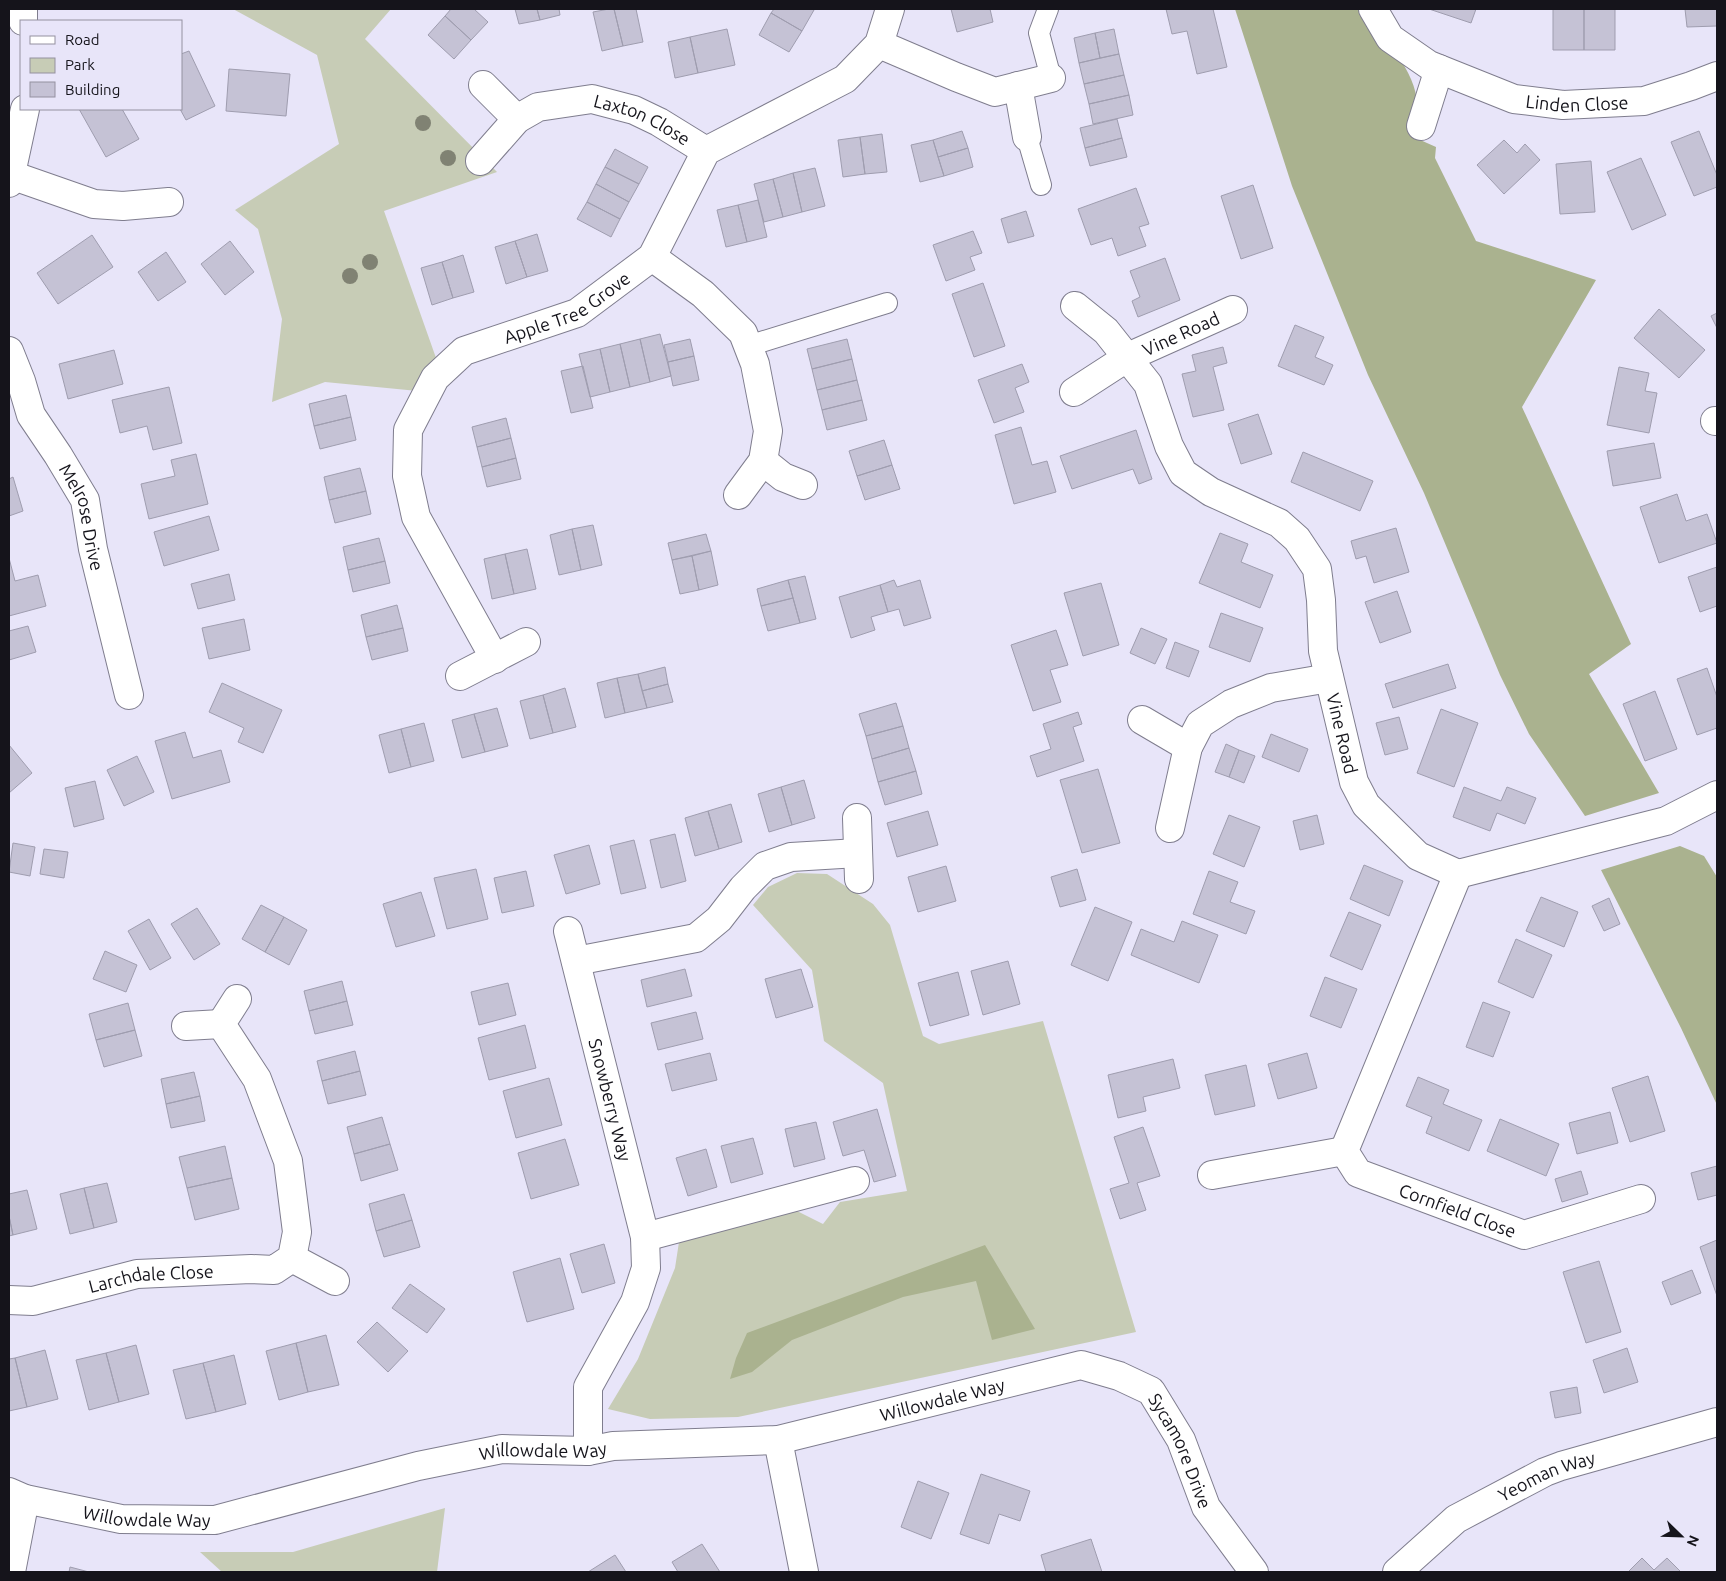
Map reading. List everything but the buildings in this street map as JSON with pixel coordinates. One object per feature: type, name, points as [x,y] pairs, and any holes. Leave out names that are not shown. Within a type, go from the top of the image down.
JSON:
[{"type":"street","points":[[706,151],[801,100],[845,79],[879,44],[890,9]]},
{"type":"street","name":"Linden Close","points":[[1373,9],[1390,38],[1429,65],[1514,99],[1563,105],[1644,101],[1717,76]]},
{"type":"street","points":[[879,44],[995,92],[1052,78]]},
{"type":"street","points":[[1421,126],[1440,70]]},
{"type":"street","points":[[483,85],[517,119]]},
{"type":"street","points":[[1018,86],[1027,137]]},
{"type":"street","name":"Laxton Close","points":[[480,161],[517,119],[538,107],[592,99],[634,110],[659,122],[706,151]]},
{"type":"street","points":[[24,110],[10,179],[94,204],[123,206],[169,202]]},
{"type":"street","name":"Apple Tree Grove","points":[[494,658],[416,517],[407,476],[408,430],[435,378],[464,351],[577,313],[652,257],[706,151]]},
{"type":"street","points":[[652,257],[703,294],[743,333],[755,364],[768,431],[763,461],[738,495]]},
{"type":"street","name":"Vine Road","points":[[1075,306],[1106,331],[1148,384],[1169,446],[1184,473],[1211,492],[1279,523],[1297,539],[1317,569],[1321,600],[1323,651],[1354,782],[1366,804],[1418,856],[1458,874]]},
{"type":"street","name":"Vine Road","points":[[1074,392],[1128,357],[1233,310]]},
{"type":"street","name":"Melrose Drive","points":[[9,351],[21,381],[31,415],[84,500],[93,549],[129,695]]},
{"type":"street","points":[[763,461],[783,477],[803,485]]},
{"type":"street","points":[[460,676],[526,642]]},
{"type":"street","points":[[1170,828],[1188,747],[1200,724],[1231,704],[1271,688],[1330,678]]},
{"type":"street","points":[[1142,720],[1188,747]]},
{"type":"street","points":[[1212,1175],[1344,1151],[1458,874],[1666,821],[1717,796]]},
{"type":"street","points":[[576,961],[696,938],[719,919],[743,888],[765,866],[791,857],[859,866],[857,818]]},
{"type":"street","name":"Snowberry Way","points":[[568,931],[646,1237],[646,1268],[635,1302],[588,1387],[588,1451]]},
{"type":"street","points":[[220,1024],[237,999]]},
{"type":"street","points":[[186,1026],[220,1024]]},
{"type":"street","points":[[220,1024],[257,1079],[288,1161],[297,1232],[292,1258],[335,1281]]},
{"type":"street","name":"Cornfield Close","points":[[1344,1151],[1358,1173],[1524,1235],[1641,1199]]},
{"type":"street","points":[[646,1237],[855,1181]]},
{"type":"street","name":"Larchdale Close","points":[[9,1300],[33,1302],[137,1274],[251,1269],[274,1270],[292,1258]]},
{"type":"street","name":"Willowdale Way","points":[[17,1496],[121,1520],[215,1520],[418,1466],[502,1449],[588,1451],[613,1446],[778,1440],[1081,1365]]},
{"type":"street","name":"Sycamore Drive","points":[[1081,1365],[1119,1376],[1152,1391],[1181,1440],[1206,1507],[1254,1572]]},
{"type":"street","name":"Yeoman Way","points":[[1398,1572],[1456,1519],[1545,1472],[1717,1422]]},
{"type":"street","points":[[778,1440],[804,1572]]},
{"type":"street","points":[[11,1572],[17,1496]]},
{"type":"lane","points":[[1048,9],[1039,34],[1052,78]]},
{"type":"lane","points":[[1027,137],[1041,185]]},
{"type":"lane","points":[[748,346],[887,303]]},
{"type":"green space","points":[[233,9],[391,9],[365,39],[497,172],[384,211],[441,372],[428,392],[325,382],[272,402],[282,319],[258,229],[235,210],[339,144],[317,55]]},
{"type":"green space","points":[[1235,9],[1364,9],[1397,54],[1411,80],[1417,104],[1409,135],[1436,147],[1435,158],[1476,241],[1596,280],[1522,407],[1631,644],[1589,674],[1659,793],[1585,816],[1529,734],[1500,675],[1424,493],[1368,375],[1292,186]]},
{"type":"green space","points":[[1680,846],[1704,856],[1717,877],[1717,1105],[1681,1028],[1601,870]]},
{"type":"green space","points":[[797,873],[827,874],[873,904],[890,925],[923,1036],[939,1044],[1043,1021],[1136,1332],[738,1417],[650,1419],[608,1409],[638,1359],[675,1268],[679,1242],[797,1211],[823,1224],[840,1202],[907,1191],[883,1083],[824,1041],[812,970],[753,905],[768,887]]},
{"type":"green space","points":[[985,1245],[1035,1329],[992,1340],[976,1281],[903,1297],[792,1340],[752,1372],[730,1379],[736,1358],[747,1333]]},
{"type":"green space","points":[[445,1508],[437,1572],[222,1572],[200,1552],[293,1552]]}]
